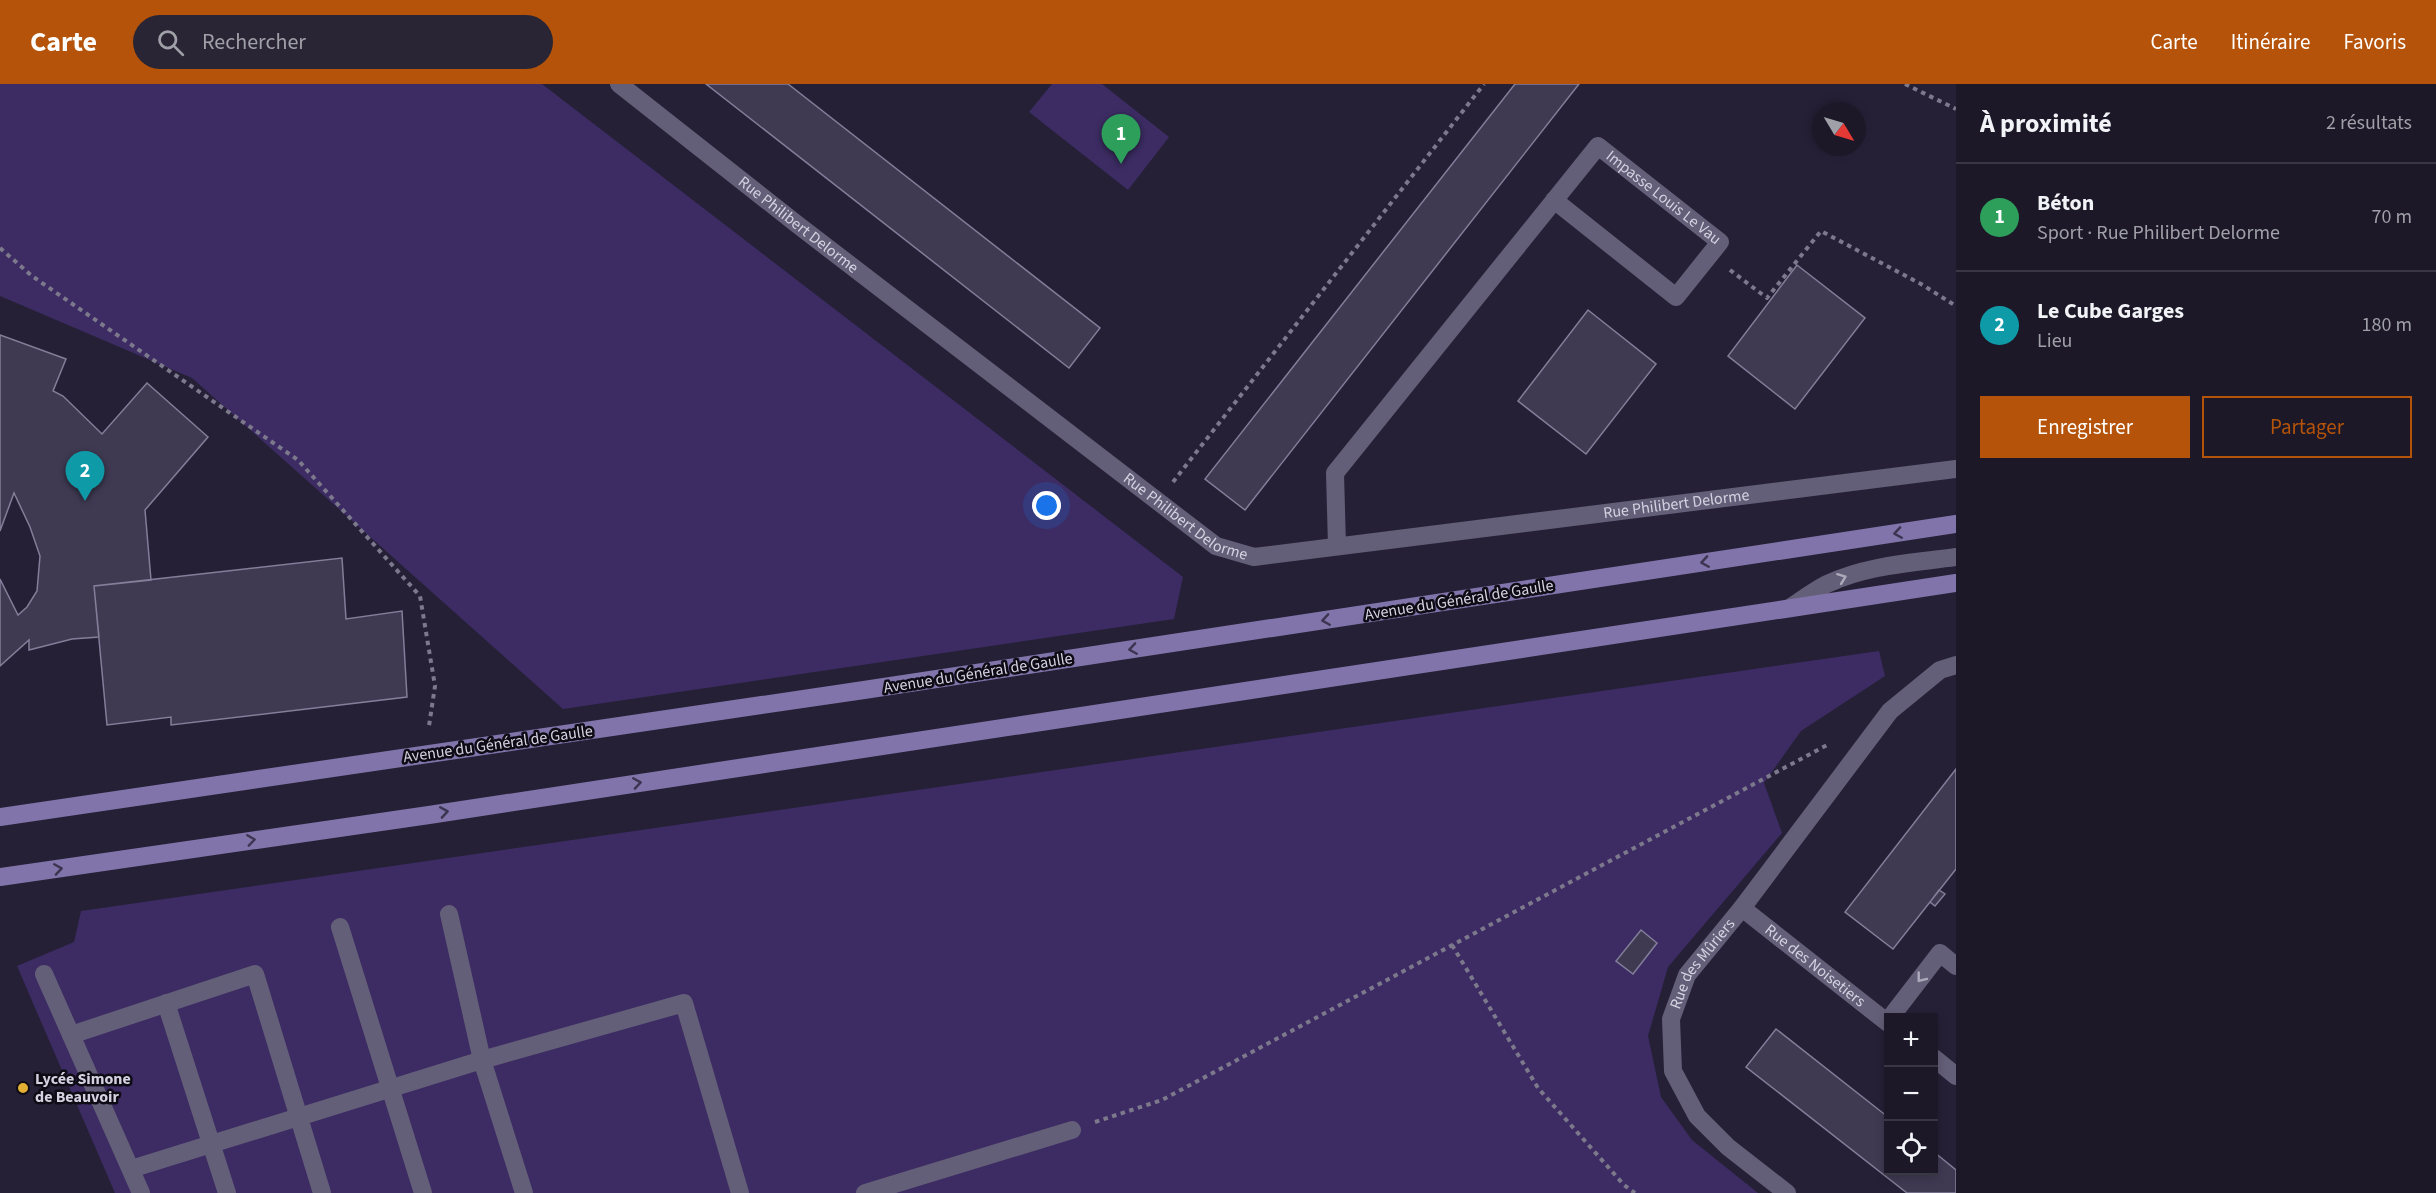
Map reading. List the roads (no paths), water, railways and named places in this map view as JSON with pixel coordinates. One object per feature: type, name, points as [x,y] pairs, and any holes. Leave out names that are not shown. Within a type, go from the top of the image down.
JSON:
[{"type":"main road","name":"Avenue du Général de Gaulle","points":[[0,817],[1956,524]]},
{"type":"main road","points":[[0,878],[1956,583]]},
{"type":"street","name":"Rue Philibert Delorme","points":[[619,84],[808,233],[1216,546],[1254,557],[1956,469]]},
{"type":"street","name":"Impasse Louis Le Vau","points":[[1337,546],[1335,473],[1554,200],[1598,146],[1720,242],[1676,297],[1554,200]]},
{"type":"street","points":[[1791,607],[1826,584],[1855,573],[1881,567],[1956,557]]},
{"type":"street","name":"Rue des Mûriers","points":[[1787,1193],[1728,1147],[1697,1116],[1673,1071],[1671,1019],[1687,975],[1742,908],[1890,711],[1940,670],[1956,665]]},
{"type":"street","name":"Rue des Noisetiers","points":[[1742,908],[1884,1016]]},
{"type":"street","points":[[449,914],[482,1060],[524,1193]]},
{"type":"street","points":[[340,927],[423,1193]]},
{"type":"street","points":[[1894,1013],[1940,954],[1956,966]]},
{"type":"street","points":[[44,974],[141,1193]]},
{"type":"street","points":[[71,1035],[255,974],[322,1193]]},
{"type":"street","points":[[166,1003],[227,1193]]},
{"type":"street","points":[[130,1169],[482,1060],[684,1003],[740,1193]]},
{"type":"street","points":[[1938,1061],[1956,1076]]},
{"type":"street","points":[[865,1193],[1072,1130]]},
{"type":"place","name":"Béton","points":[[1121,164]]},
{"type":"place","name":"Le Cube Garges","points":[[85,501]]},
{"type":"place","name":"Lycée Simone de Beauvoir","points":[[23,1088]]}]
